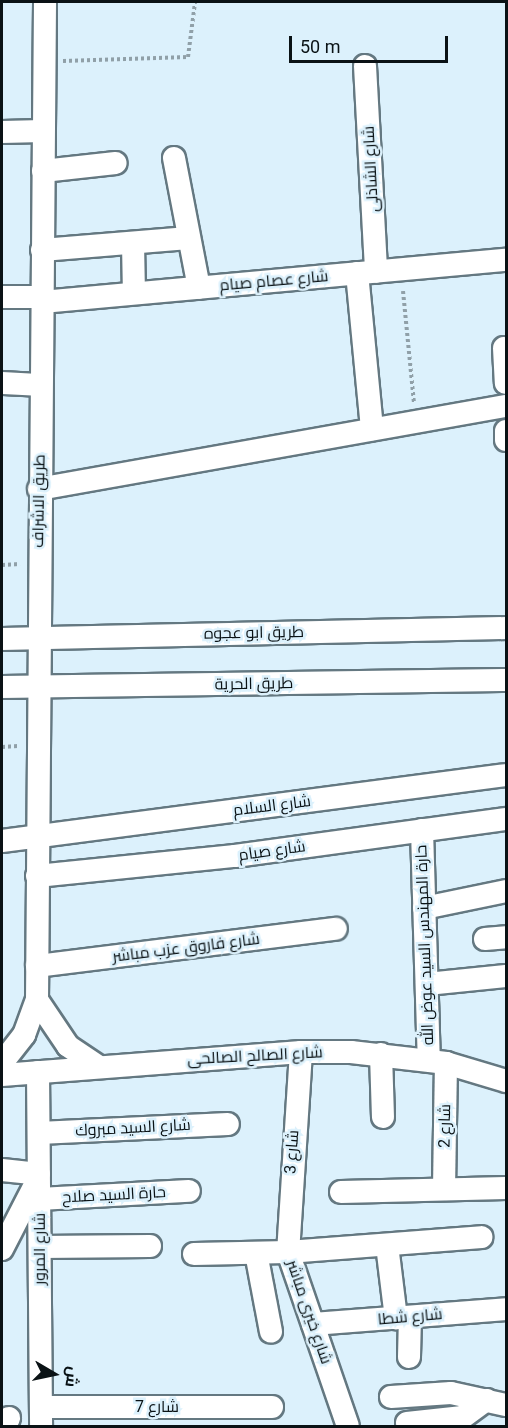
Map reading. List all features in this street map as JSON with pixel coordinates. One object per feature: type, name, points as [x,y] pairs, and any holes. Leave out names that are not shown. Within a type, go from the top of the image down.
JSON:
[{"type":"street","name":"طريق الاشراف","points":[[2,1063],[24,1035],[37,1000],[37,687],[45,2]]},
{"type":"street","name":"شارع الشاذلى","points":[[365,66],[367,272],[372,429]]},
{"type":"street","points":[[2,132],[44,131]]},
{"type":"street","points":[[174,158],[199,288]]},
{"type":"street","points":[[43,171],[116,163]]},
{"type":"street","points":[[42,250],[189,238]]},
{"type":"street","points":[[132,243],[135,293]]},
{"type":"street","name":"شارع عصام صيام","points":[[2,297],[42,299],[135,293],[507,260]]},
{"type":"street","points":[[504,348],[507,383]]},
{"type":"street","points":[[2,383],[41,384]]},
{"type":"street","points":[[39,489],[507,406]]},
{"type":"street","points":[[507,431],[507,440]]},
{"type":"street","name":"طريق ابو عجوه","points":[[2,639],[507,628]]},
{"type":"street","name":"طريق الحرية","points":[[2,687],[507,680]]},
{"type":"street","name":"شارع السلام","points":[[2,842],[507,775]]},
{"type":"street","name":"شارع صيام","points":[[37,876],[235,856],[507,819]]},
{"type":"street","name":"حارة المهندس السيد عوض الله","points":[[422,830],[427,984],[438,1062]]},
{"type":"street","points":[[424,908],[507,891]]},
{"type":"street","name":"شارع فاروق عزب مباشر","points":[[37,966],[336,929]]},
{"type":"street","points":[[427,984],[507,976]]},
{"type":"street","points":[[37,1000],[68,1046],[98,1066]]},
{"type":"street","name":"شارع الصالح الصالحى","points":[[2,1075],[301,1052],[381,1054],[438,1062],[507,1081]]},
{"type":"street","name":"شارع 3","points":[[288,1252],[301,1052]]},
{"type":"street","points":[[381,1054],[382,1117]]},
{"type":"street","name":"شارع 2","points":[[438,1062],[444,1189]]},
{"type":"street","name":"شارع المرور","points":[[38,1071],[41,1417]]},
{"type":"street","name":"شارع السيد مبروك","points":[[39,1133],[228,1124]]},
{"type":"street","points":[[2,1170],[39,1175],[2,1249]]},
{"type":"street","points":[[341,1192],[507,1188]]},
{"type":"street","name":"حارة السيد صلاح","points":[[39,1199],[189,1191]]},
{"type":"street","points":[[288,1252],[481,1237]]},
{"type":"street","points":[[387,1245],[409,1357]]},
{"type":"street","points":[[40,1247],[150,1246]]},
{"type":"street","name":"شارع خيرى مباشر","points":[[194,1254],[288,1252],[348,1426]]},
{"type":"street","points":[[256,1253],[271,1332]]},
{"type":"street","name":"شارع شطا","points":[[313,1324],[507,1309]]},
{"type":"street","points":[[391,1398],[451,1393],[496,1402]]},
{"type":"street","points":[[407,1424],[463,1417],[496,1402]]},
{"type":"street","name":"شارع 7","points":[[41,1417],[272,1407]]},
{"type":"path","points":[[45,61],[188,57],[195,2]]},
{"type":"path","points":[[401,269],[416,421]]}]
